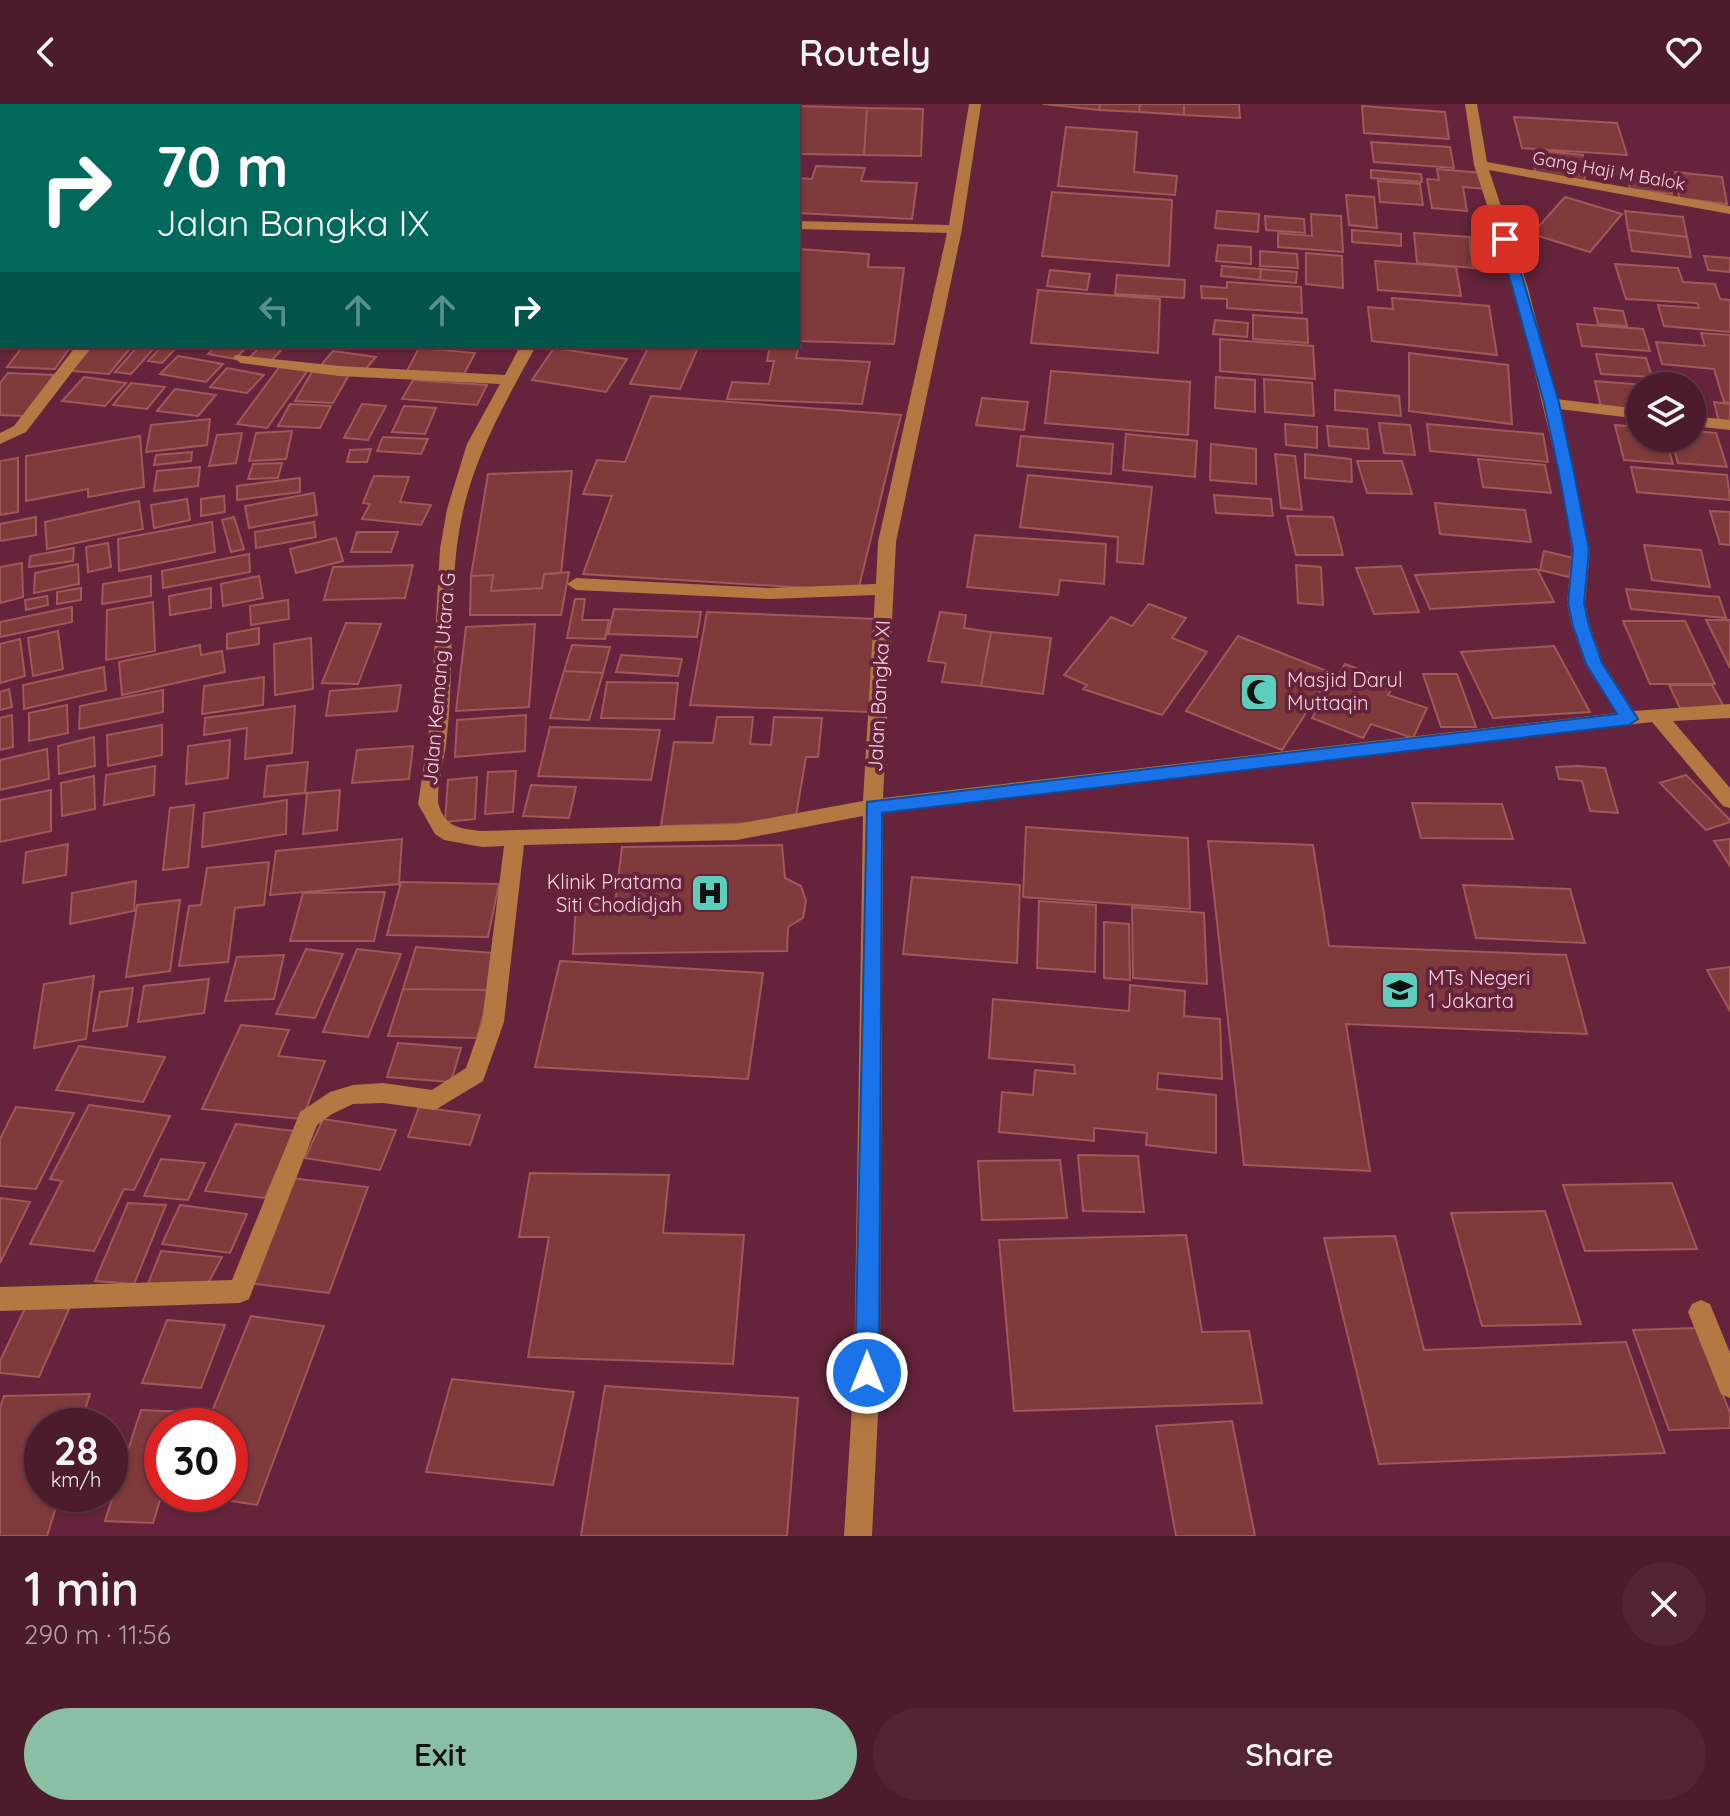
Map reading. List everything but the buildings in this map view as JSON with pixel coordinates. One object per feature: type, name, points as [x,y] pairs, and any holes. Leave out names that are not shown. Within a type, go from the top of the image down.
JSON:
[{"type":"street","name":"Jalan Bangka XI","points":[[858,1536],[867,1373],[873,807],[887,542],[955,229],[975,104]]},
{"type":"street","points":[[1471,104],[1481,165],[1521,288],[1551,403],[1581,550],[1576,603],[1581,626],[1594,664],[1629,719]]},
{"type":"street","name":"Gang Haji M Balok","points":[[1481,165],[1730,210]]},
{"type":"street","points":[[800,225],[955,229]]},
{"type":"street","points":[[0,439],[20,429],[82,348]]},
{"type":"street","name":"Jalan Kemang Utara G","points":[[527,348],[475,444],[455,509],[439,723],[428,804],[442,829],[451,835],[515,839],[737,832],[873,807],[1657,715],[1730,711]]},
{"type":"street","points":[[241,358],[339,371],[507,380]]},
{"type":"street","points":[[1551,403],[1626,412]]},
{"type":"street","points":[[1706,422],[1730,425]]},
{"type":"street","points":[[576,584],[756,594],[839,594],[885,589]]},
{"type":"street","points":[[1657,715],[1730,801]]},
{"type":"street","points":[[0,1299],[240,1291],[308,1119],[328,1101],[362,1091],[435,1100],[475,1074],[493,1022],[515,839]]},
{"type":"street","points":[[1701,1312],[1730,1385]]},
{"type":"place","name":"Masjid Darul Muttaqin","points":[[1259,692]]},
{"type":"place","name":"Klinik Pratama Siti Chodidjah","points":[[710,893]]},
{"type":"place","name":"MTs Negeri 1 Jakarta","points":[[1400,990]]},
{"type":"route","points":[[867,1373],[873,807],[1629,719],[1594,664],[1581,626],[1576,603],[1581,550],[1567,473],[1521,288],[1505,239]]}]
